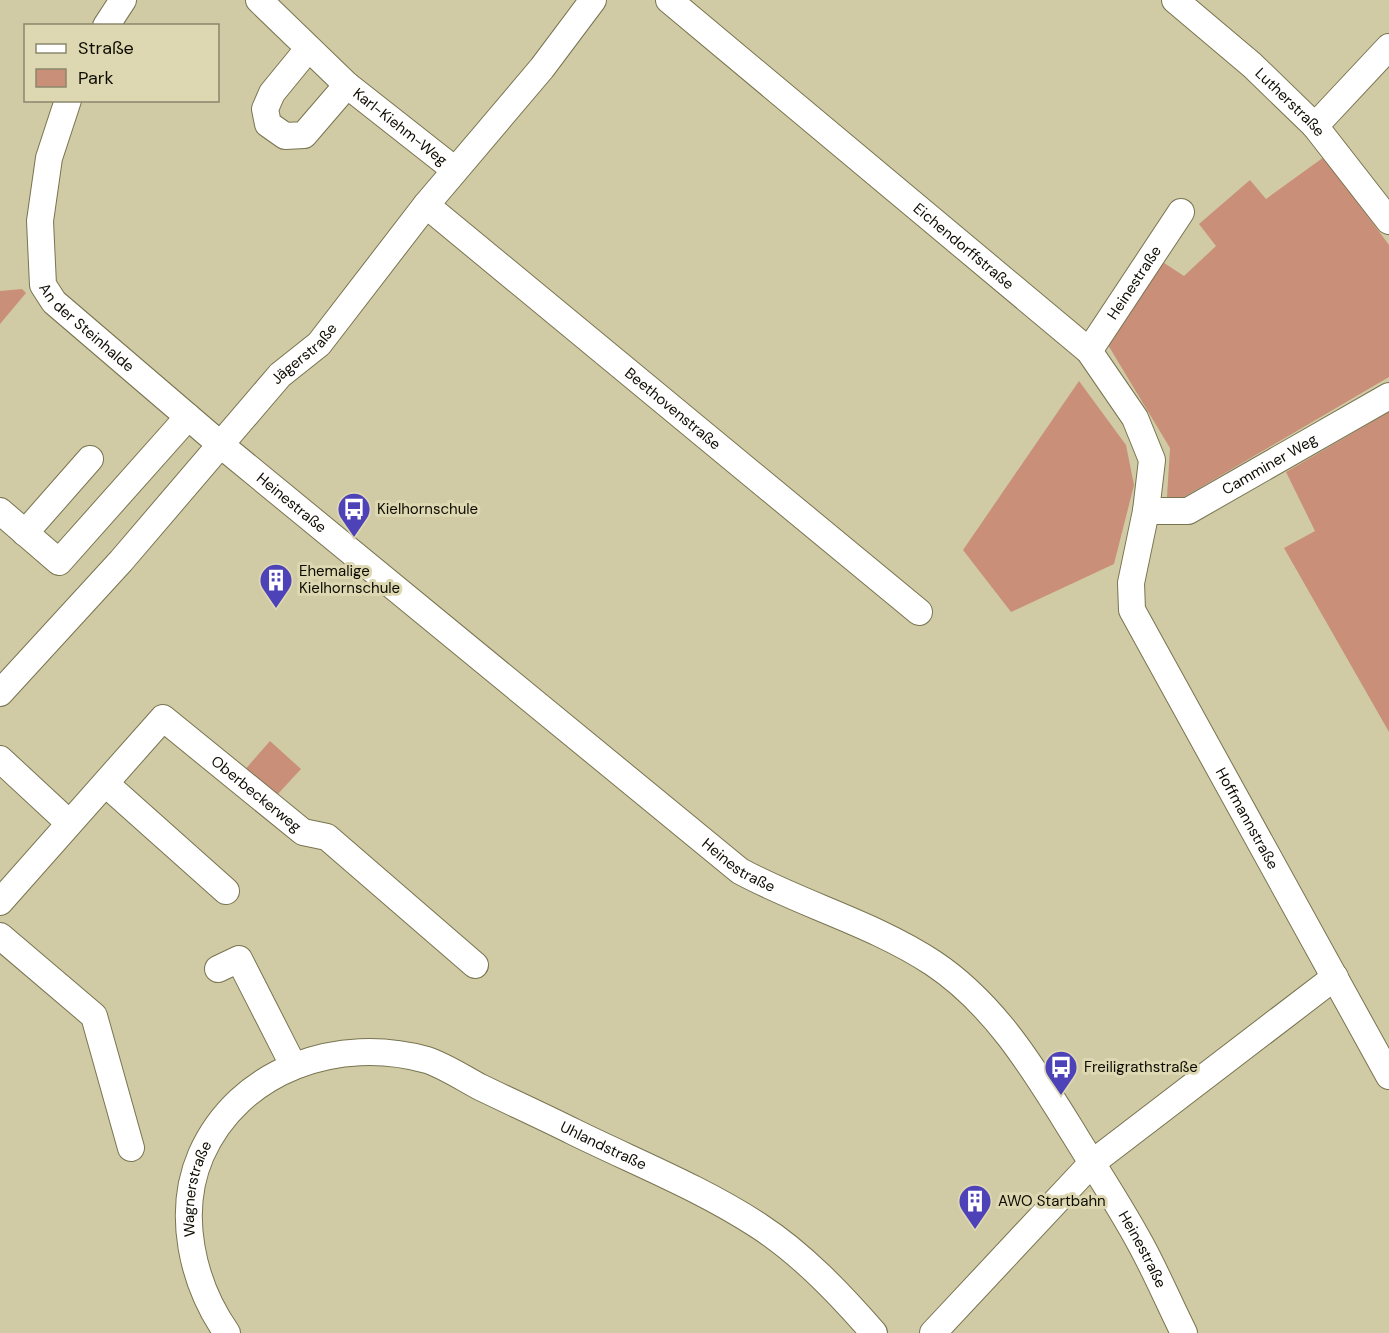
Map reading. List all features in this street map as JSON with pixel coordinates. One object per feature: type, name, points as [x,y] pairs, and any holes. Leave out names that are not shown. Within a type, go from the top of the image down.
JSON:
[{"type":"street","points":[[107,24],[123,0]]},
{"type":"street","name":"Karl-Kiehm-Weg","points":[[259,0],[347,85],[454,170]]},
{"type":"street","name":"Jägerstraße","points":[[0,693],[121,561],[280,375],[319,344],[454,170],[542,68],[592,0]]},
{"type":"street","name":"Eichendorffstraße","points":[[669,0],[1089,351],[1135,418],[1146,439],[1152,460],[1146,511],[1137,553]]},
{"type":"street","name":"Lutherstraße","points":[[1175,0],[1252,64],[1315,126],[1389,221]]},
{"type":"street","points":[[1315,126],[1389,46]]},
{"type":"street","name":"Karl-Kiehm-Weg","points":[[308,49],[272,93],[265,109],[268,124],[285,136],[304,135],[347,85]]},
{"type":"street","name":"An der Steinhalde","points":[[67,102],[50,158],[40,221],[43,285],[54,302],[221,445]]},
{"type":"street","name":"Beethovenstraße","points":[[426,206],[918,612]]},
{"type":"street","name":"Heinestraße","points":[[1089,351],[1181,212]]},
{"type":"street","name":"Camminer Weg","points":[[1146,511],[1188,511],[1389,396]]},
{"type":"street","points":[[0,511],[59,562],[188,417]]},
{"type":"street","name":"Heinestraße","points":[[221,445],[740,871],[776,890],[898,943],[934,964],[964,988],[992,1015],[1035,1070],[1141,1244],[1184,1333]]},
{"type":"street","points":[[25,532],[90,459]]},
{"type":"street","name":"Hoffmannstraße","points":[[1137,553],[1131,583],[1132,610],[1389,1076]]},
{"type":"street","name":"Oberbeckerweg","points":[[0,902],[163,718],[303,832],[327,837],[475,965]]},
{"type":"street","points":[[0,759],[69,823]]},
{"type":"street","points":[[106,784],[226,891]]},
{"type":"street","points":[[0,936],[94,1016],[131,1148]]},
{"type":"street","points":[[218,969],[239,959],[293,1065]]},
{"type":"street","points":[[933,1333],[1092,1163],[1335,977]]},
{"type":"street","name":"Uhlandstraße","points":[[225,1115],[256,1086],[293,1065],[342,1054],[390,1054],[428,1061],[709,1197],[758,1225],[783,1243],[841,1296],[874,1333]]},
{"type":"street","name":"Wagnerstraße","points":[[225,1115],[215,1128],[199,1161],[191,1192],[190,1241],[200,1282],[208,1302],[227,1333]]},
{"type":"green space","points":[[1324,157],[1389,245],[1389,377],[1184,497],[1167,497],[1170,448],[1108,345],[1158,259],[1184,276],[1216,246],[1199,224],[1250,180],[1266,199]]},
{"type":"green space","points":[[22,289],[26,293],[0,324],[0,291]]},
{"type":"green space","points":[[1079,381],[1126,445],[1134,485],[1114,564],[1011,612],[963,550]]},
{"type":"green space","points":[[1389,412],[1389,732],[1284,548],[1315,531],[1286,472]]},
{"type":"green space","points":[[270,741],[301,769],[277,795],[266,795],[242,773]]},
{"type":"place","name":"Kielhornschule","points":[[354,538]]},
{"type":"place","name":"Ehemalige Kielhornschule","points":[[276,609]]},
{"type":"place","name":"Freiligrathstraße","points":[[1061,1096]]},
{"type":"place","name":"AWO Startbahn","points":[[975,1230]]}]
